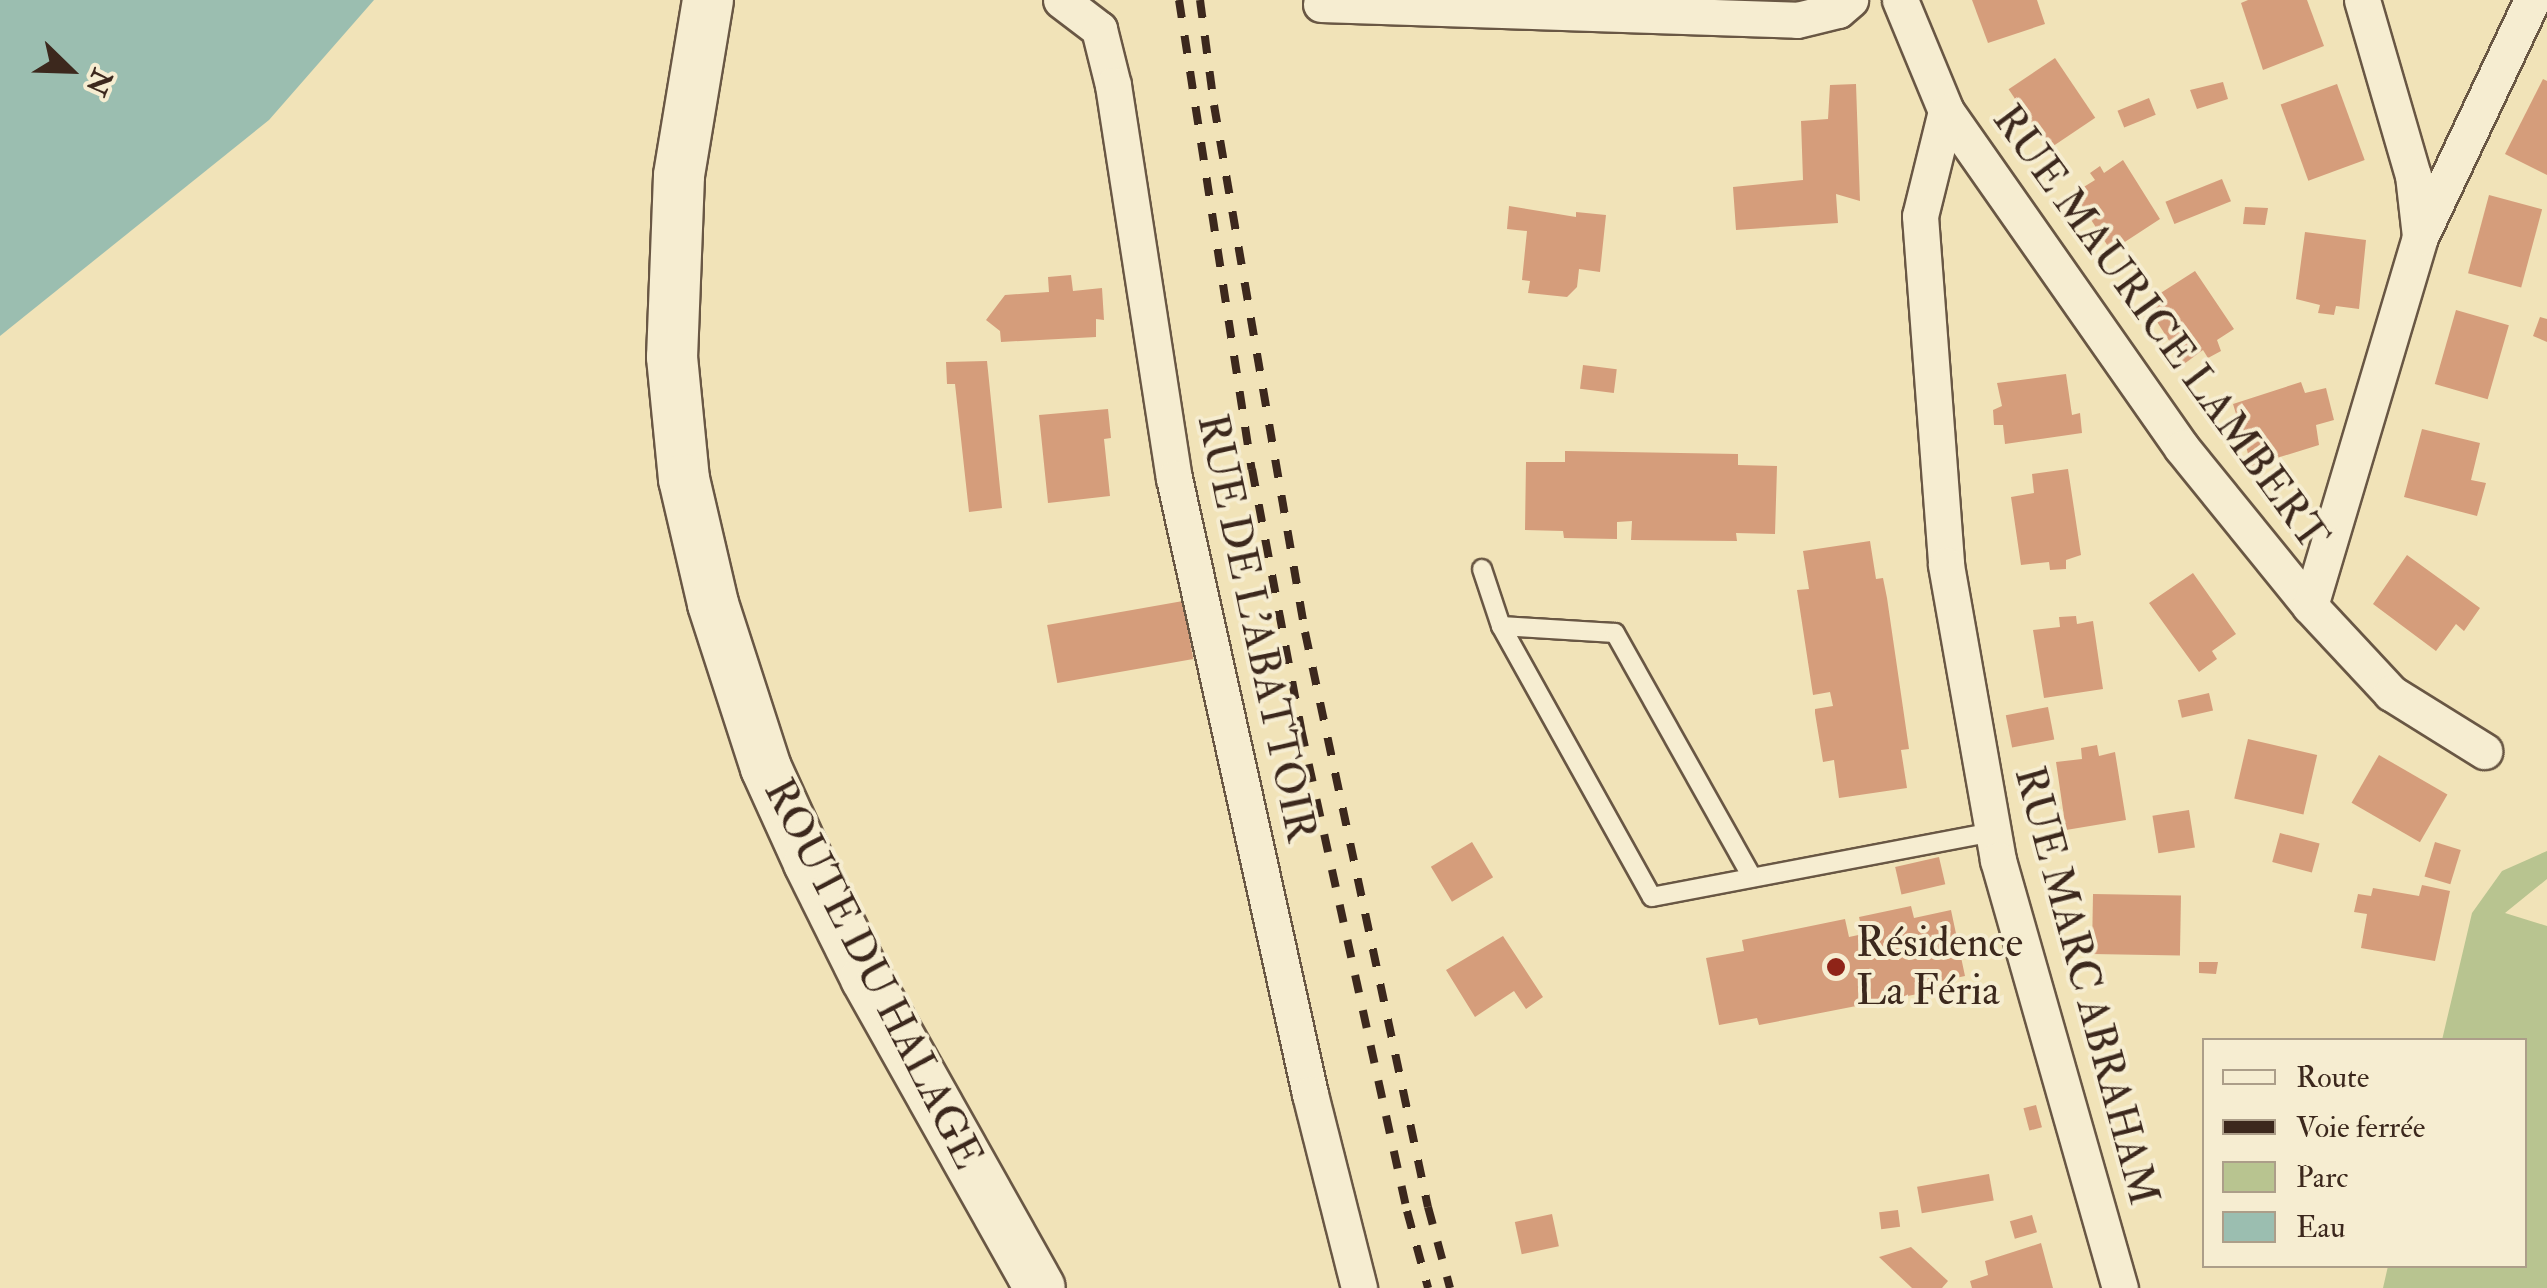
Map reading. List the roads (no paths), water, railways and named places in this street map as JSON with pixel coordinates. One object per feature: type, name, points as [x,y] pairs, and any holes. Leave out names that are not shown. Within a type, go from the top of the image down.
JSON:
[{"type":"main road","name":"ROUTE DU HALAGE","points":[[708,0],[679,176],[672,357],[684,479],[712,604],[766,768],[809,863],[866,978],[1040,1288]]},
{"type":"street","name":"RUE DE L'ABATTOIR","points":[[1061,0],[1099,29],[1114,86],[1174,478],[1310,1094],[1359,1288]]},
{"type":"street","points":[[1341,2],[1797,20],[1838,10],[1850,0]]},
{"type":"street","name":"RUE MAURICE LAMBERT","points":[[1900,0],[1946,111],[2182,448],[2310,606],[2391,693],[2484,751]]},
{"type":"street","points":[[2362,0],[2413,175],[2420,238]]},
{"type":"street","points":[[2310,606],[2420,238],[2532,0]]},
{"type":"street","name":"RUE MARC ABRAHAM","points":[[1946,111],[1920,216],[1946,564],[1992,832],[2120,1288]]},
{"type":"lane","points":[[1482,568],[1501,626],[1652,896],[1992,832]]},
{"type":"lane","points":[[1501,626],[1616,633],[1752,878]]},
{"type":"water","points":[[0,0],[374,0],[269,120],[0,336]]},
{"type":"railway","points":[[1179,0],[1252,469],[1301,729],[1407,1211],[1428,1288]]},
{"type":"railway","points":[[1200,0],[1214,105],[1305,632],[1428,1207],[1450,1288]]},
{"type":"place","name":"Résidence La Féria","points":[[1836,967]]}]
